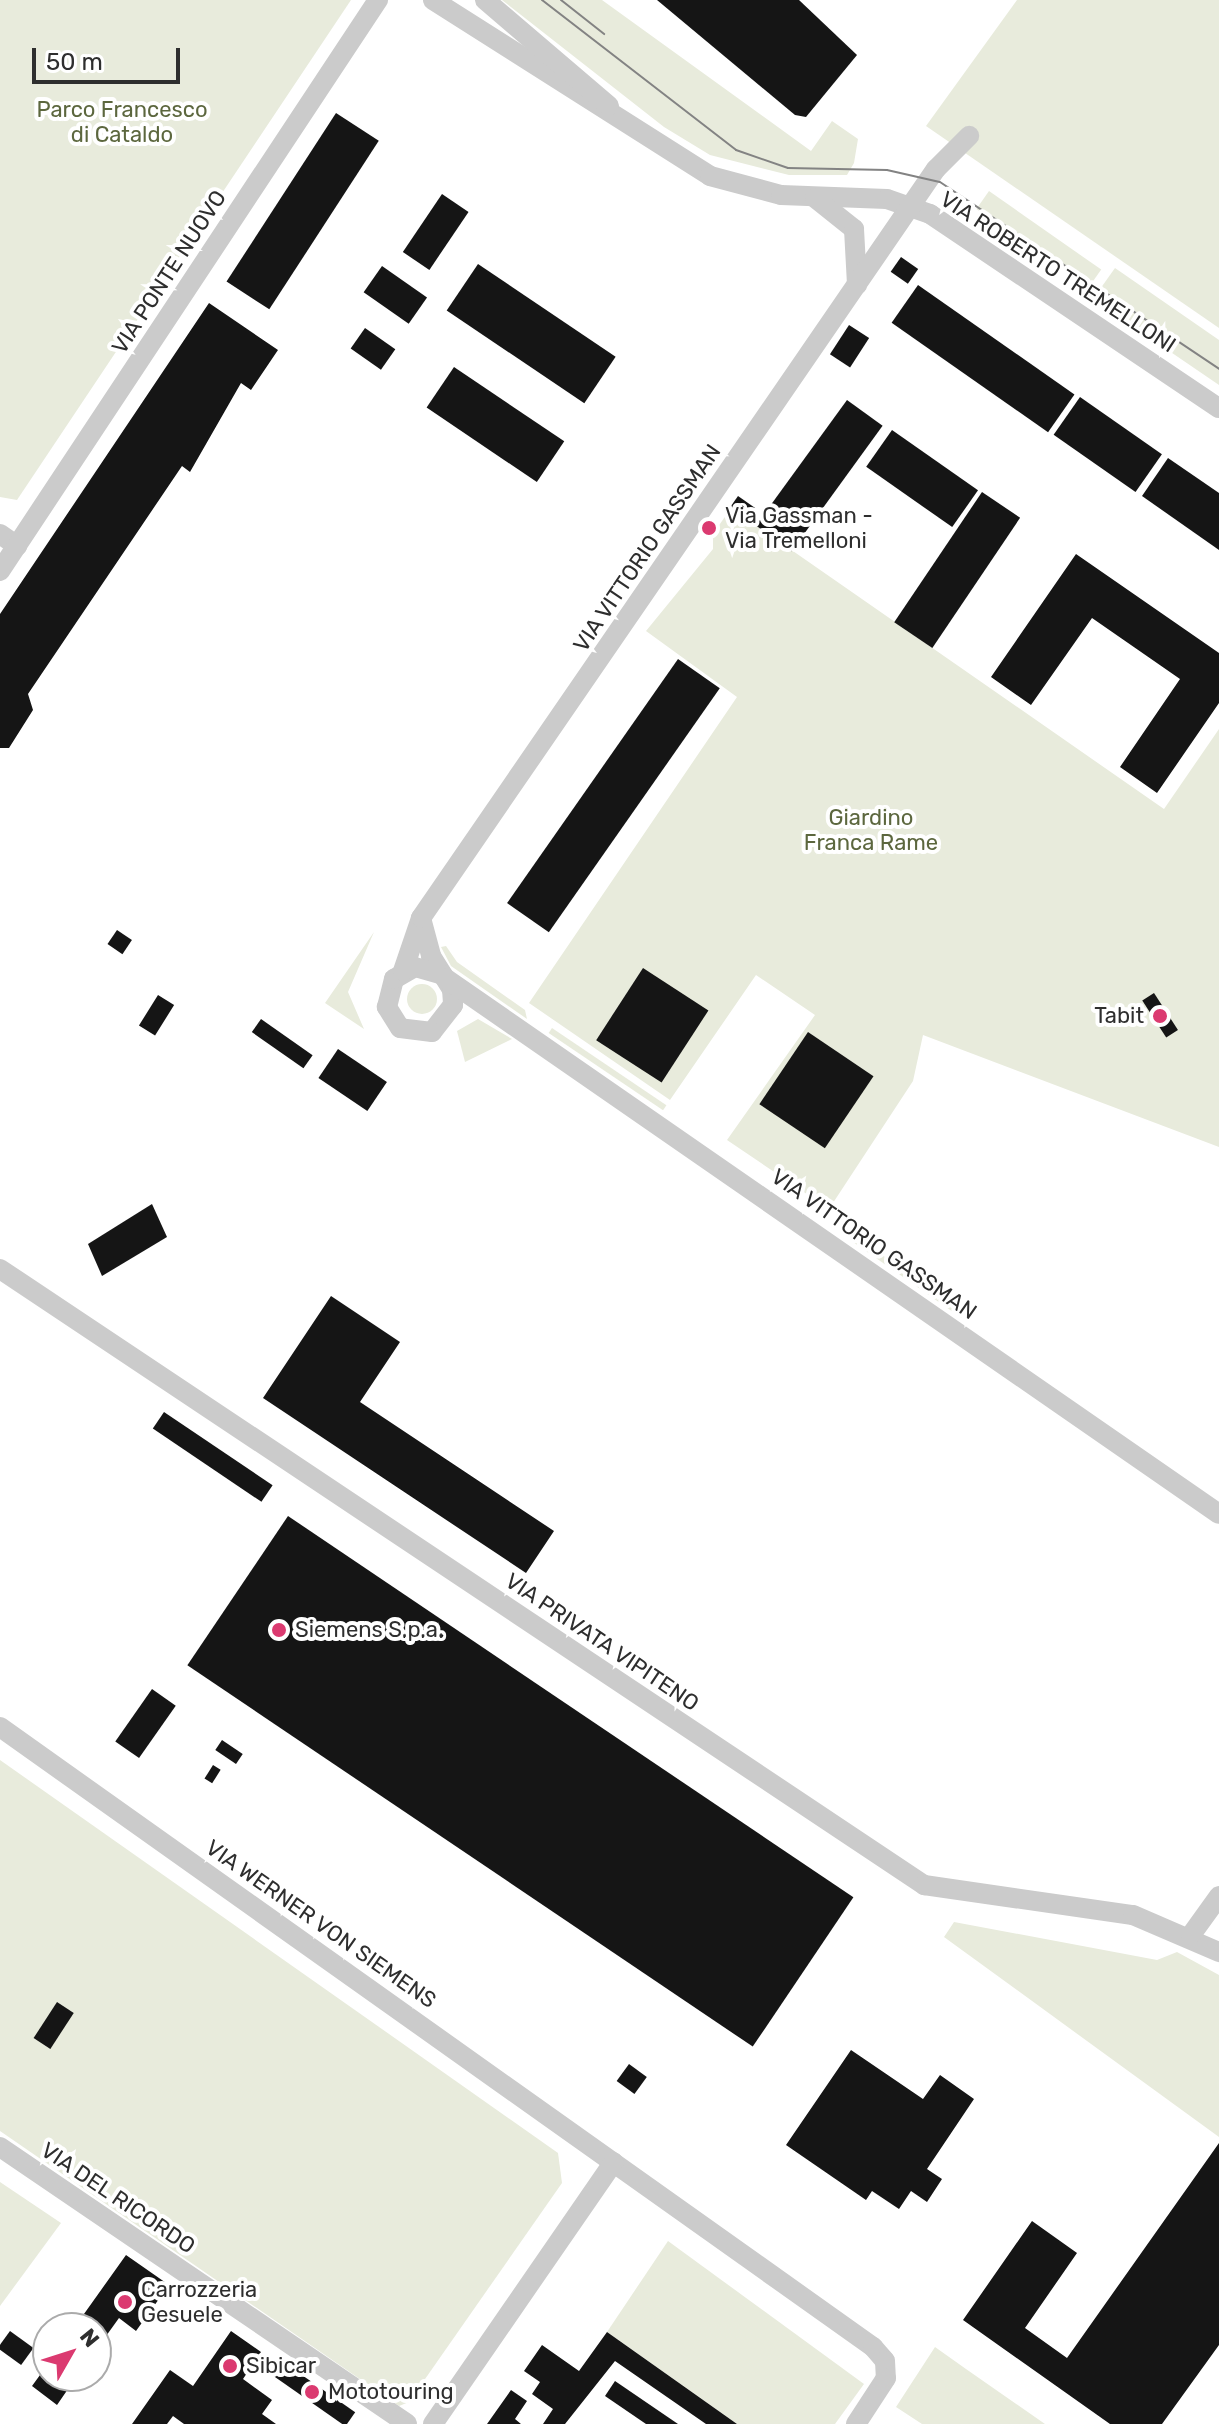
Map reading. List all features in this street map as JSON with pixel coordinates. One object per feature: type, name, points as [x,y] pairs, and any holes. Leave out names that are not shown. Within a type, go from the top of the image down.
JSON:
[{"type":"street","name":"VIA PONTE NUOVO","points":[[0,571],[8,540],[378,0]]},
{"type":"street","name":"VIA ROBERTO TREMELLONI","points":[[433,0],[640,137],[726,183],[815,198],[860,196],[912,205],[1219,408]]},
{"type":"street","points":[[485,0],[640,137]]},
{"type":"street","name":"VIA VITTORIO GASSMAN","points":[[451,1013],[428,1033],[400,1028],[387,998],[403,971],[421,918],[912,205],[957,141],[969,136]]},
{"type":"street","points":[[815,198],[855,232],[856,290]]},
{"type":"street","points":[[421,918],[444,976],[451,1013],[500,1015]]},
{"type":"street","name":"VIA VITTORIO GASSMAN","points":[[403,971],[424,967],[444,976],[1219,1514]]},
{"type":"street","name":"VIA PRIVATA VIPITENO","points":[[0,1269],[924,1885],[1133,1915],[1216,1944]]},
{"type":"street","name":"VIA WERNER VON SIEMENS","points":[[0,1727],[873,2347],[887,2366],[885,2382],[856,2424]]},
{"type":"street","points":[[1191,1935],[1219,1896]]},
{"type":"street","name":"VIA DEL RICORDO","points":[[0,2147],[407,2424]]},
{"type":"street","points":[[433,2424],[614,2162]]},
{"type":"green space","name":"Parco Francesco di Cataldo","points":[[0,0],[351,0],[17,500],[0,497]]},
{"type":"green space","points":[[502,0],[602,0],[811,151],[832,121],[858,139],[854,163],[847,175],[789,175],[710,155],[664,127]]},
{"type":"green space","points":[[1017,0],[1219,0],[1219,328],[926,126]]},
{"type":"green space","points":[[989,191],[1101,270],[1089,288],[976,209]]},
{"type":"green space","points":[[1115,268],[1219,340],[1219,385],[1093,299]]},
{"type":"green space","name":"Giardino Franca Rame","points":[[731,508],[1164,809],[1219,729],[1219,1147],[923,1035],[913,1081],[829,1209],[727,1140],[815,1015],[756,975],[670,1100],[529,1003],[737,697],[646,631],[713,549],[713,534]]},
{"type":"green space","points":[[374,932],[348,992],[364,1029],[325,1003]]},
{"type":"green space","points":[[446,946],[457,962],[525,1010],[527,1019],[451,966],[441,947]]},
{"type":"green space","points":[[422,984],[433,988],[437,999],[433,1010],[422,1014],[411,1010],[407,999],[411,988]]},
{"type":"green space","points":[[478,1019],[512,1039],[465,1062],[457,1031]]},
{"type":"green space","points":[[552,1028],[666,1105],[663,1110],[549,1033]]},
{"type":"green space","points":[[855,1236],[965,1313],[961,1318],[852,1241]]},
{"type":"green space","points":[[0,1760],[558,2153],[562,2183],[409,2402],[399,2406],[0,2131]]},
{"type":"green space","points":[[954,1922],[1157,1960],[1177,1952],[1219,1975],[1219,2137],[944,1937]]},
{"type":"green space","points":[[0,2182],[61,2223],[0,2306]]},
{"type":"green space","points":[[668,2241],[864,2384],[835,2424],[737,2424],[607,2332]]},
{"type":"green space","points":[[935,2347],[1045,2424],[922,2424],[896,2407]]},
{"type":"building","points":[[657,0],[799,0],[857,55],[806,117],[795,115]]},
{"type":"building","points":[[336,113],[379,141],[269,309],[227,282]]},
{"type":"building","points":[[442,194],[469,212],[429,270],[403,252]]},
{"type":"building","points":[[901,257],[918,269],[908,284],[891,272]]},
{"type":"building","points":[[478,264],[616,357],[584,403],[447,310]]},
{"type":"building","points":[[382,266],[427,298],[409,324],[364,292]]},
{"type":"building","points":[[918,285],[1074,395],[1048,432],[892,323]]},
{"type":"building","points":[[209,303],[278,350],[251,390],[241,383],[190,472],[182,466],[28,694],[33,710],[9,748],[0,748],[0,614]]},
{"type":"building","points":[[849,325],[869,338],[850,367],[830,354]]},
{"type":"building","points":[[365,328],[395,349],[381,370],[351,348]]},
{"type":"building","points":[[454,367],[564,441],[537,482],[427,408]]},
{"type":"building","points":[[1080,397],[1162,454],[1136,492],[1054,435]]},
{"type":"building","points":[[847,400],[883,426],[791,551],[756,525]]},
{"type":"building","points":[[892,430],[978,490],[952,527],[866,467]]},
{"type":"building","points":[[1168,458],[1219,493],[1219,550],[1142,496]]},
{"type":"building","points":[[982,492],[1020,518],[932,648],[894,622]]},
{"type":"building","points":[[738,496],[755,508],[747,520],[730,507]]},
{"type":"building","points":[[1076,554],[1219,653],[1219,703],[1157,793],[1120,767],[1180,679],[1092,618],[1031,705],[991,677]]},
{"type":"building","points":[[678,659],[720,688],[549,932],[507,903]]},
{"type":"building","points":[[117,930],[132,940],[122,954],[107,944]]},
{"type":"building","points":[[643,968],[708,1010],[662,1083],[596,1040]]},
{"type":"building","points":[[1154,993],[1178,1030],[1166,1038],[1142,1001]]},
{"type":"building","points":[[158,995],[174,1005],[155,1036],[139,1026]]},
{"type":"building","points":[[261,1019],[313,1055],[303,1068],[252,1032]]},
{"type":"building","points":[[808,1032],[873,1076],[825,1148],[759,1104]]},
{"type":"building","points":[[338,1049],[387,1082],[367,1111],[318,1078]]},
{"type":"building","points":[[152,1204],[167,1237],[102,1276],[88,1244]]},
{"type":"building","points":[[331,1296],[400,1342],[360,1402],[554,1531],[526,1573],[263,1398]]},
{"type":"building","points":[[164,1412],[273,1485],[261,1502],[153,1429]]},
{"type":"building","points":[[288,1516],[853,1897],[753,2047],[187,1665]]},
{"type":"building","points":[[152,1689],[176,1706],[139,1758],[115,1741]]},
{"type":"building","points":[[222,1740],[243,1754],[236,1764],[215,1750]]},
{"type":"building","points":[[213,1765],[221,1770],[212,1783],[205,1779]]},
{"type":"building","points":[[57,2002],[74,2013],[50,2049],[34,2038]]},
{"type":"building","points":[[851,2050],[923,2099],[940,2075],[974,2099],[927,2169],[942,2179],[927,2202],[911,2191],[899,2209],[872,2191],[866,2200],[786,2145]]},
{"type":"building","points":[[629,2064],[647,2077],[634,2094],[617,2081]]},
{"type":"building","points":[[1219,2143],[1219,2345],[1162,2424],[1110,2424],[963,2320],[1032,2221],[1077,2253],[1025,2328],[1067,2358]]},
{"type":"building","name":"Carrozzeria Gesuele","points":[[126,2255],[169,2285],[136,2331],[119,2318],[112,2328],[112,2312],[85,2312]]},
{"type":"building","points":[[10,2331],[32,2350],[21,2365],[0,2350],[0,2345]]},
{"type":"building","points":[[231,2331],[261,2352],[243,2379],[272,2400],[262,2414],[276,2424],[184,2424],[173,2416],[167,2424],[132,2424],[170,2370],[193,2386]]},
{"type":"building","points":[[607,2332],[737,2424],[706,2424],[615,2361],[565,2424],[543,2424],[553,2409],[532,2394],[540,2382],[524,2371],[542,2345],[579,2371]]},
{"type":"building","points":[[279,2359],[355,2412],[347,2424],[342,2424],[269,2373]]},
{"type":"building","points":[[615,2381],[678,2424],[646,2424],[605,2396]]},
{"type":"building","points":[[511,2390],[527,2401],[515,2419],[521,2424],[487,2424]]},
{"type":"building","points":[[40,2392],[66,2392],[57,2405]]},
{"type":"tram line","points":[[542,0],[736,150],[788,168],[887,170],[940,182],[1219,369]]},
{"type":"tram line","points":[[561,0],[604,34]]},
{"type":"place","name":"Via Gassman - Via Tremelloni","points":[[709,528]]},
{"type":"place","name":"Tabit","points":[[1160,1016]]},
{"type":"place","name":"Siemens S.p.a.","points":[[279,1630]]},
{"type":"place","name":"Carrozzeria Gesuele","points":[[125,2302]]},
{"type":"place","name":"Sibicar","points":[[230,2366]]},
{"type":"place","name":"Mototouring","points":[[312,2392]]}]
